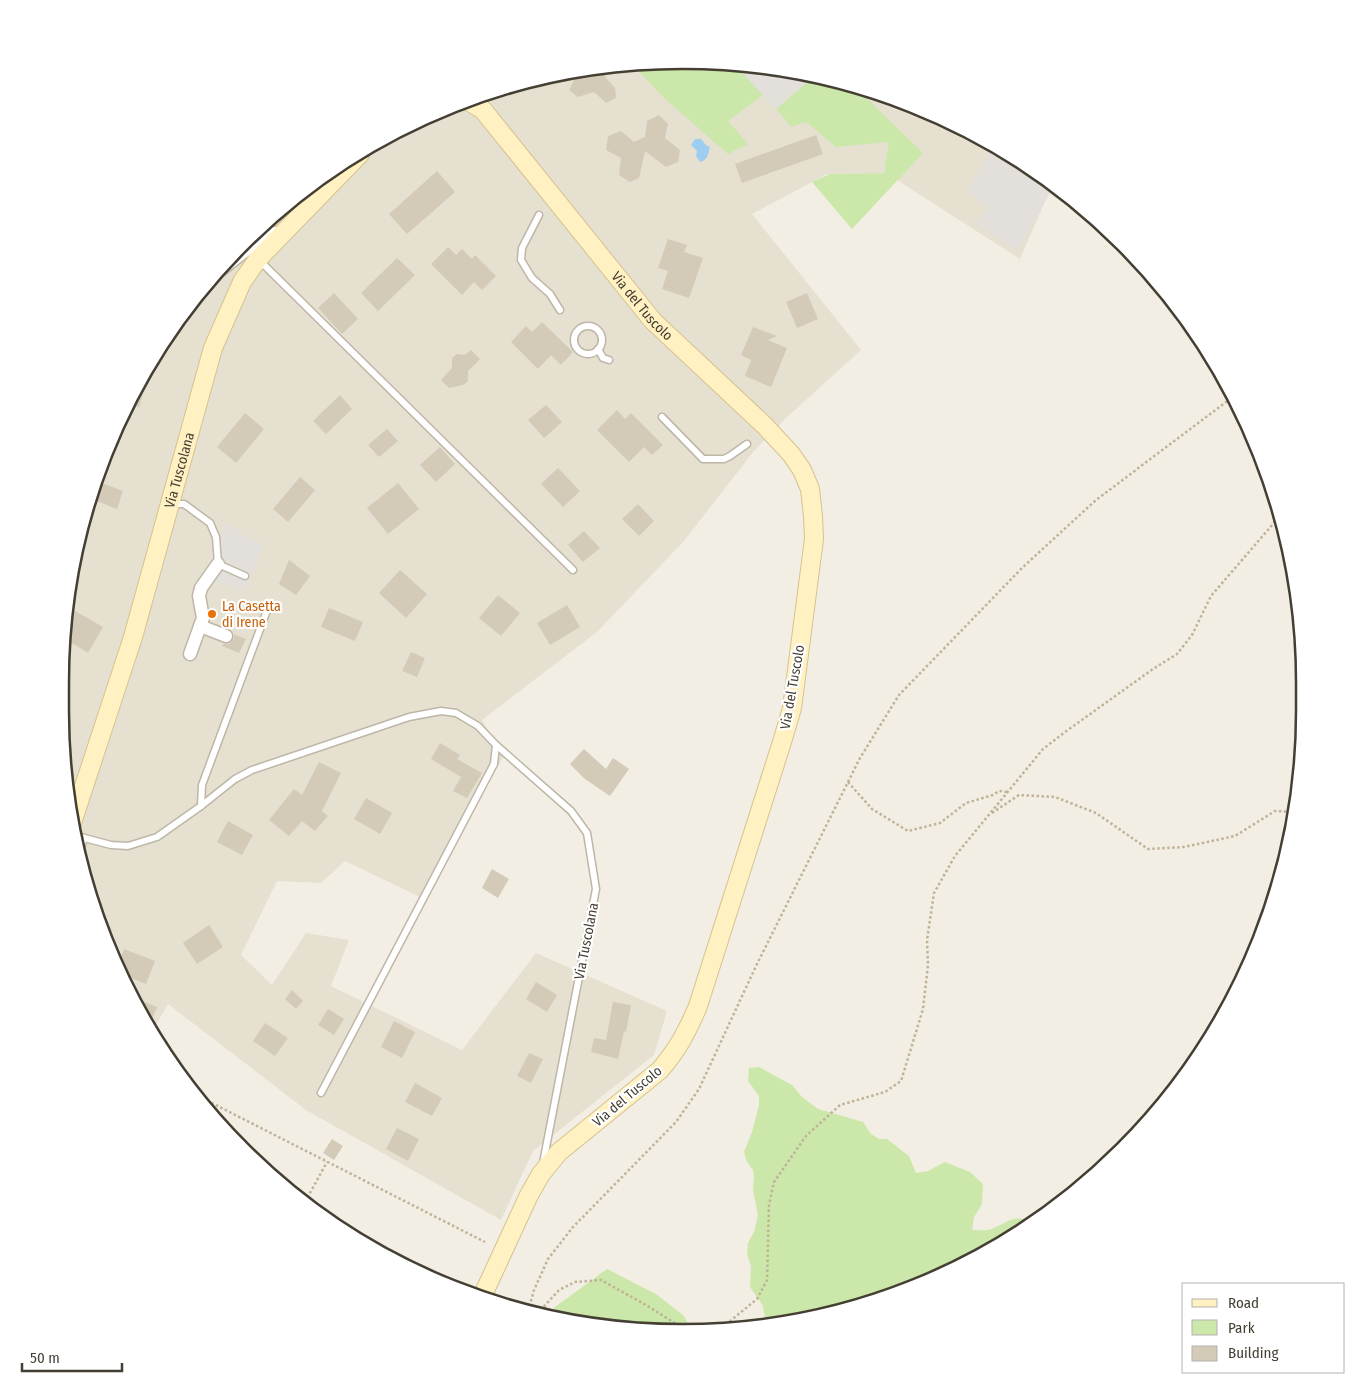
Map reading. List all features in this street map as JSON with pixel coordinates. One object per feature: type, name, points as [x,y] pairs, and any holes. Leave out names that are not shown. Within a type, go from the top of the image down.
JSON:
[{"type":"street","name":"Via del Tuscolo","points":[[481,104],[653,321],[765,426],[790,454],[802,470],[810,489],[814,539],[792,708],[691,1023],[673,1055],[660,1070],[559,1152],[541,1174],[529,1195],[484,1292]]},
{"type":"street","name":"Via Tuscolana","points":[[77,808],[132,637],[213,348],[242,282],[258,259],[343,171]]},
{"type":"street","points":[[254,244],[268,233],[284,232]]},
{"type":"street","points":[[190,654],[203,618],[199,596],[201,588],[218,564]]},
{"type":"street","points":[[200,626],[226,636]]},
{"type":"lane","points":[[539,215],[522,248],[521,260],[532,278],[550,294],[560,310]]},
{"type":"lane","points":[[258,259],[573,570]]},
{"type":"lane","points":[[598,349],[591,354],[579,350],[575,342],[578,330],[587,326],[596,329],[602,341],[598,349],[599,353],[603,358],[609,360]]},
{"type":"lane","points":[[662,417],[703,459],[724,460],[747,444]]},
{"type":"lane","points":[[169,504],[184,504],[210,523],[216,536],[218,564],[245,576]]},
{"type":"lane","points":[[201,806],[202,785],[268,605]]},
{"type":"lane","name":"Via Tuscolana","points":[[84,838],[110,845],[128,846],[157,836],[201,806],[235,779],[252,770],[410,717],[441,711],[456,714],[478,726],[496,745],[571,811],[587,833],[596,888],[541,1174]]},
{"type":"lane","points":[[321,1093],[494,764],[496,745]]},
{"type":"path","points":[[530,1304],[534,1290],[548,1259],[573,1227],[676,1122],[699,1089],[756,966],[860,758],[899,695],[1022,568],[1096,500],[1228,401]]},
{"type":"path","points":[[728,1322],[757,1299],[767,1280],[768,1205],[774,1182],[806,1136],[840,1105],[885,1092],[901,1081],[923,1009],[928,965],[927,940],[934,893],[955,856],[1043,749],[1152,669],[1177,654],[1192,635],[1211,596],[1274,521]]},
{"type":"path","points":[[848,782],[872,809],[908,831],[940,823],[966,803],[993,795],[999,791],[1007,792]]},
{"type":"path","points":[[989,815],[1019,795],[1054,797],[1096,813],[1148,849],[1184,847],[1234,836],[1275,811],[1287,812]]},
{"type":"path","points":[[211,1103],[486,1242]]},
{"type":"path","points":[[308,1196],[328,1162]]},
{"type":"path","points":[[542,1307],[559,1290],[575,1282],[601,1280],[676,1324]]},
{"type":"shaded area","points":[[642,70],[723,70],[763,74],[841,90],[880,101],[954,132],[1023,172],[1049,191],[1020,259],[886,173],[827,174],[752,214],[861,350],[785,419],[754,451],[684,541],[597,632],[482,720],[503,757],[422,898],[345,861],[321,883],[277,881],[241,955],[272,985],[306,933],[349,940],[331,986],[462,1050],[536,953],[667,1011],[654,1055],[533,1151],[501,1220],[306,1110],[168,1004],[156,1025],[132,982],[115,945],[101,908],[90,869],[74,791],[70,751],[70,642],[74,602],[90,524],[101,485],[132,411],[172,342],[196,309],[221,278],[278,221],[342,172],[411,132],[448,115],[485,101],[524,90],[602,74]]},
{"type":"shaded area","points":[[741,72],[807,82],[776,109]]},
{"type":"shaded area","points":[[990,152],[1051,192],[1017,250],[975,224],[989,208],[967,191]]},
{"type":"shaded area","points":[[226,523],[263,547],[244,591],[204,578]]},
{"type":"green space","points":[[682,69],[741,72],[763,95],[728,121],[748,144],[728,154],[664,98],[638,70]]},
{"type":"green space","points":[[807,82],[865,97],[923,153],[852,229],[812,182],[830,174],[885,173],[889,142],[836,147],[806,122],[791,127],[776,109]]},
{"type":"green space","points":[[759,1067],[792,1085],[802,1097],[818,1109],[863,1122],[871,1134],[879,1139],[887,1139],[909,1156],[916,1173],[928,1171],[945,1162],[970,1172],[983,1184],[982,1204],[974,1217],[972,1230],[990,1230],[1008,1221],[1025,1220],[954,1261],[917,1278],[880,1292],[841,1303],[765,1319],[763,1306],[750,1287],[751,1266],[747,1254],[748,1243],[754,1232],[758,1215],[753,1190],[753,1170],[747,1162],[744,1152],[752,1132],[759,1105],[759,1096],[748,1081],[749,1068]]},
{"type":"green space","points":[[607,1269],[656,1294],[684,1316],[688,1324],[642,1323],[602,1319],[553,1310]]},
{"type":"water","points":[[695,139],[701,139],[710,147],[706,158],[700,162],[696,156],[697,151],[691,145]]},
{"type":"building","points":[[605,74],[605,77],[615,88],[616,98],[606,103],[594,92],[578,97],[569,90],[574,80]]},
{"type":"building","points":[[659,115],[668,124],[665,138],[680,150],[678,162],[666,167],[645,151],[639,178],[630,182],[619,175],[621,158],[606,150],[608,136],[621,131],[634,142],[645,137],[647,121]]},
{"type":"building","points":[[816,135],[823,154],[742,183],[735,164]]},
{"type":"building","points":[[437,171],[455,192],[407,234],[389,214]]},
{"type":"building","points":[[668,239],[687,245],[684,252],[703,258],[689,298],[662,289],[668,271],[658,268]]},
{"type":"building","points":[[448,247],[456,255],[462,249],[472,259],[475,255],[496,276],[482,290],[474,282],[462,295],[431,264]]},
{"type":"building","points":[[397,258],[415,275],[378,311],[361,293]]},
{"type":"building","points":[[334,293],[358,319],[342,334],[318,308]]},
{"type":"building","points":[[807,293],[818,319],[797,328],[786,302]]},
{"type":"building","points":[[542,322],[573,352],[561,365],[551,355],[538,369],[511,342],[526,326],[532,332]]},
{"type":"building","points":[[753,327],[777,336],[768,340],[787,348],[771,387],[745,376],[751,360],[741,355]]},
{"type":"building","points":[[471,350],[480,359],[468,371],[468,381],[463,385],[449,388],[441,380],[452,368],[452,358],[457,354],[465,355]]},
{"type":"building","points":[[144,388],[139,407],[135,406]]},
{"type":"building","points":[[340,395],[352,409],[326,434],[313,421]]},
{"type":"building","points":[[546,405],[562,422],[544,438],[528,420]]},
{"type":"building","points":[[617,410],[625,419],[631,413],[663,445],[652,455],[644,447],[629,462],[597,430]]},
{"type":"building","points":[[245,413],[264,429],[236,463],[217,447]]},
{"type":"building","points":[[387,429],[398,441],[379,457],[368,445]]},
{"type":"building","points":[[440,447],[455,464],[436,482],[420,465]]},
{"type":"building","points":[[558,468],[580,491],[563,507],[541,484]]},
{"type":"building","points":[[300,477],[315,490],[288,522],[273,509]]},
{"type":"building","points":[[102,483],[123,491],[117,509],[97,501]]},
{"type":"building","points":[[398,483],[419,509],[388,534],[367,508]]},
{"type":"building","points":[[638,504],[654,521],[639,536],[622,519]]},
{"type":"building","points":[[584,531],[600,548],[583,562],[568,545]]},
{"type":"building","points":[[289,560],[310,576],[296,595],[279,584]]},
{"type":"building","points":[[400,570],[427,594],[406,618],[379,593]]},
{"type":"building","points":[[498,595],[520,613],[501,636],[479,618]]},
{"type":"building","points":[[567,605],[580,627],[550,645],[537,623]]},
{"type":"building","points":[[329,608],[363,622],[355,641],[321,627]]},
{"type":"building","points":[[73,610],[103,627],[88,653],[70,642]]},
{"type":"building","points":[[234,634],[246,639],[239,653],[222,646],[231,642]]},
{"type":"building","points":[[411,652],[425,658],[417,677],[402,671]]},
{"type":"building","points":[[440,743],[460,755],[457,759],[482,773],[467,798],[453,791],[461,777],[431,759]]},
{"type":"building","points":[[584,749],[606,769],[613,758],[629,769],[610,796],[585,779],[570,764]]},
{"type":"building","points":[[319,762],[341,773],[322,811],[328,816],[315,831],[302,821],[289,836],[269,820],[294,789],[302,795]]},
{"type":"building","points":[[366,798],[392,813],[380,834],[354,819]]},
{"type":"building","points":[[228,821],[253,835],[242,855],[217,842]]},
{"type":"building","points":[[492,869],[509,879],[498,898],[482,888]]},
{"type":"building","points":[[209,925],[223,947],[197,964],[183,943]]},
{"type":"building","points":[[124,949],[155,961],[146,984],[130,978],[121,957]]},
{"type":"building","points":[[536,982],[557,995],[547,1012],[526,999]]},
{"type":"building","points":[[292,990],[303,1001],[296,1009],[285,999]]},
{"type":"building","points":[[142,1001],[157,1007],[152,1019]]},
{"type":"building","points":[[613,1002],[631,1005],[618,1059],[591,1052],[594,1038],[606,1040]]},
{"type":"building","points":[[328,1009],[344,1019],[334,1035],[318,1025]]},
{"type":"building","points":[[394,1021],[415,1032],[402,1058],[381,1047]]},
{"type":"building","points":[[265,1023],[288,1038],[275,1056],[253,1041]]},
{"type":"building","points":[[529,1053],[543,1059],[531,1083],[517,1076]]},
{"type":"building","points":[[415,1083],[442,1098],[432,1116],[405,1102]]},
{"type":"building","points":[[397,1128],[419,1139],[408,1161],[386,1149]]},
{"type":"building","points":[[332,1139],[343,1146],[334,1160],[323,1153]]},
{"type":"place","name":"La Casetta di Irene","points":[[212,614]]}]
